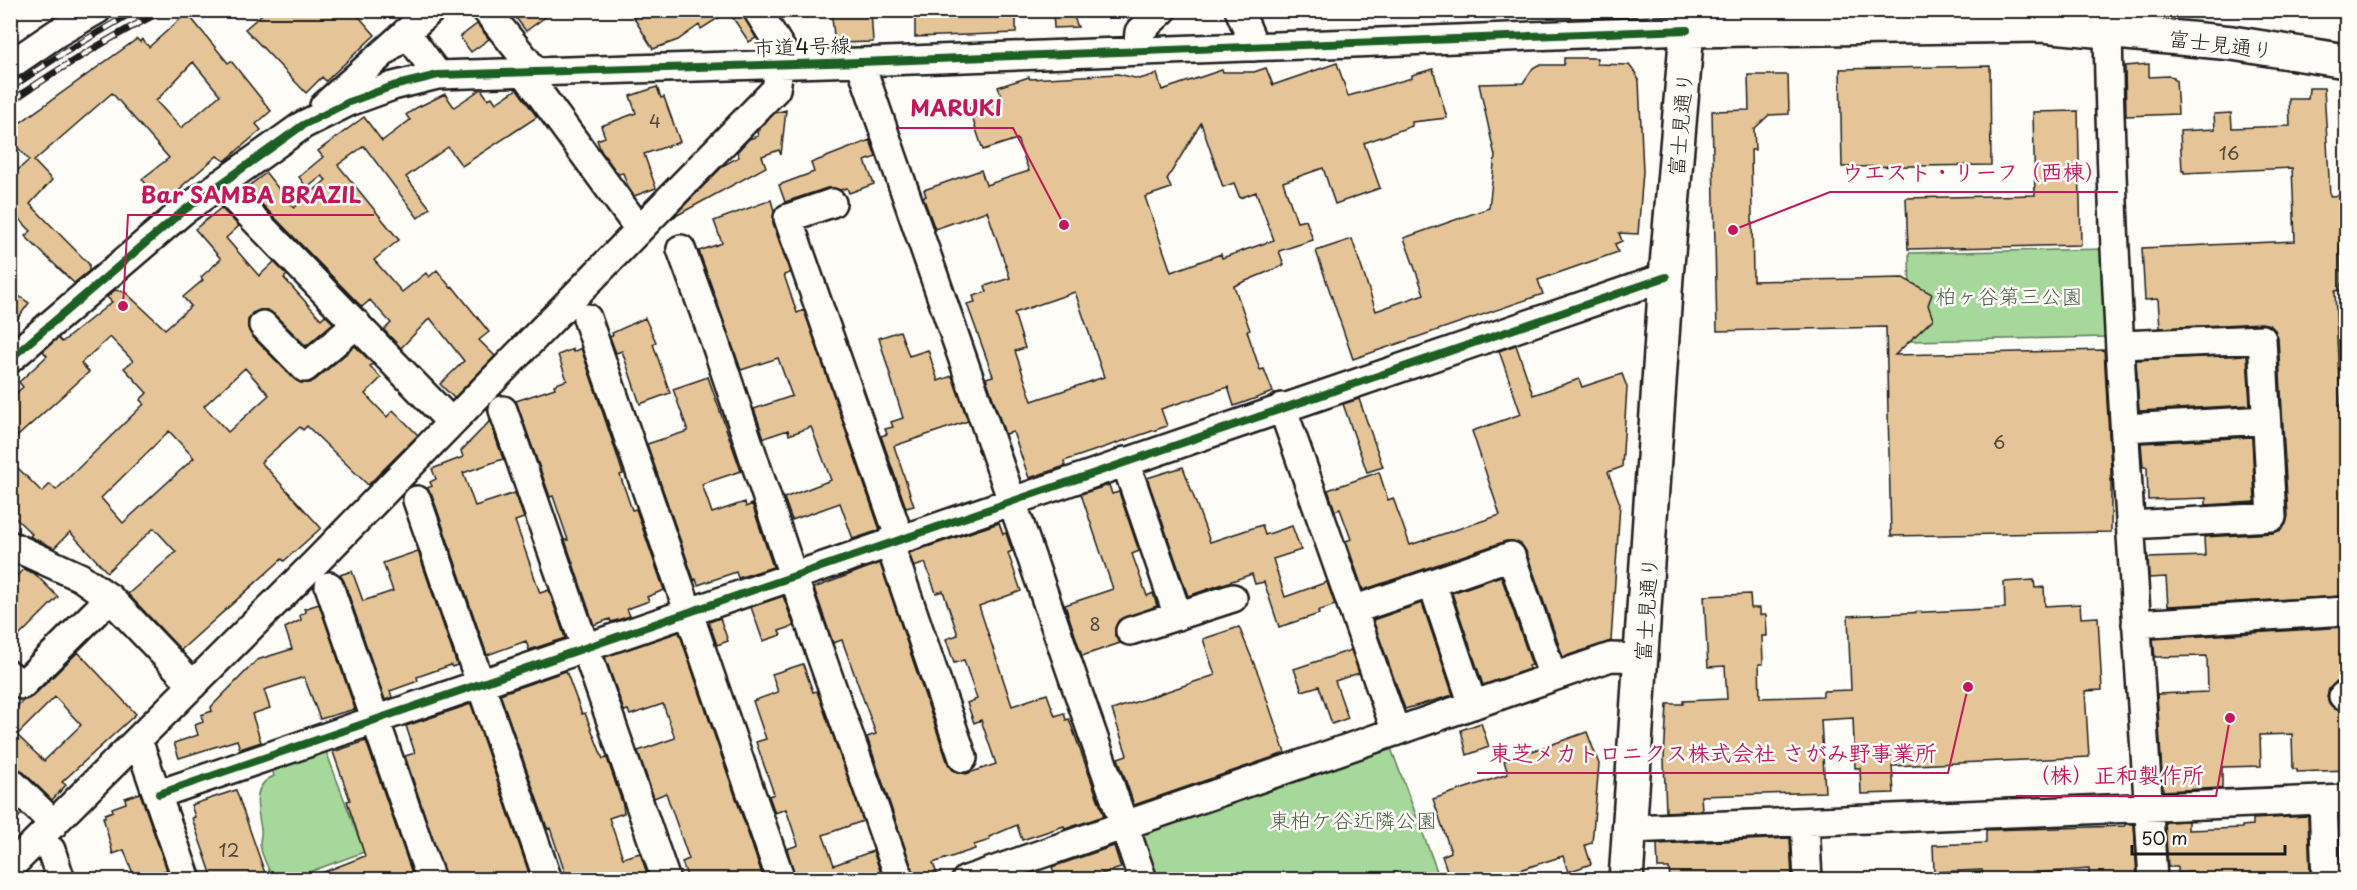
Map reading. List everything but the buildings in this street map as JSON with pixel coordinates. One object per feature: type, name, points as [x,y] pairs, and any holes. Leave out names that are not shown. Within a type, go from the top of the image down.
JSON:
[{"type":"main road","name":"富士見通り","points":[[1626,879],[1666,277],[1687,30],[2042,18],[2108,30],[2232,44],[2346,61]]},
{"type":"street","points":[[10,65],[57,22],[97,10]]},
{"type":"street","points":[[303,125],[431,10]]},
{"type":"street","points":[[486,10],[639,229]]},
{"type":"street","points":[[10,867],[52,837],[138,740],[776,88],[782,50],[757,10]]},
{"type":"street","points":[[1137,51],[1139,32],[1163,10]]},
{"type":"street","points":[[1239,10],[1255,47]]},
{"type":"street","name":"市道4号線","points":[[10,359],[175,218],[303,125],[360,98],[393,86],[438,75],[860,62],[1687,30]]},
{"type":"street","points":[[2108,30],[2130,525],[2152,879]]},
{"type":"street","points":[[406,32],[438,75]]},
{"type":"street","points":[[860,62],[1143,879]]},
{"type":"street","points":[[220,184],[451,422]]},
{"type":"street","points":[[832,203],[788,218],[895,541],[963,758]]},
{"type":"street","points":[[681,249],[900,879]]},
{"type":"street","points":[[159,794],[1666,277]]},
{"type":"street","points":[[587,318],[781,879]]},
{"type":"street","points":[[263,325],[305,368],[357,324]]},
{"type":"street","points":[[2121,345],[2262,339],[2272,517],[2130,525]]},
{"type":"street","points":[[1282,407],[1395,732]]},
{"type":"street","points":[[503,410],[666,879]]},
{"type":"street","points":[[2126,428],[2266,420]]},
{"type":"street","points":[[1125,461],[1178,616]]},
{"type":"street","points":[[417,500],[548,879]]},
{"type":"street","points":[[10,545],[80,577],[110,598],[193,685]]},
{"type":"street","points":[[1353,610],[1511,556],[1552,677]]},
{"type":"street","points":[[1432,583],[1473,705]]},
{"type":"street","points":[[329,586],[431,879]]},
{"type":"street","points":[[10,675],[22,685],[110,598]]},
{"type":"street","points":[[1130,631],[1233,598]]},
{"type":"street","points":[[2136,624],[2346,611]]},
{"type":"street","points":[[966,879],[1611,657],[1642,657]]},
{"type":"street","points":[[138,740],[159,794],[187,879]]},
{"type":"street","points":[[10,781],[52,837],[61,879]]},
{"type":"street","points":[[1629,829],[2335,800],[2326,879]]},
{"type":"street","points":[[1805,823],[1808,879]]},
{"type":"green space","name":"柏ヶ谷第三公園","points":[[2106,249],[2108,337],[1911,341],[1909,253]]},
{"type":"green space","name":"東柏ケ谷近隣公園","points":[[1389,743],[1440,879],[1153,879],[1136,830]]},
{"type":"green space","points":[[324,746],[364,852],[290,879],[273,879],[260,847],[261,831],[257,799],[261,786],[274,776],[271,765]]},
{"type":"railway","points":[[10,88],[136,10]]},
{"type":"railway","points":[[10,102],[86,53],[164,10]]},
{"type":"cycle path","points":[[10,359],[183,211],[303,125],[349,102],[393,86],[438,75],[860,62],[1687,30]]},
{"type":"cycle path","points":[[159,794],[1666,277]]},
{"type":"place","name":"MARUKI","points":[[1064,225]]},
{"type":"place","name":"ウエスト・リーフ（西棟）","points":[[1733,230]]},
{"type":"place","name":"Bar SAMBA BRAZIL","points":[[123,306]]},
{"type":"place","name":"東芝メカトロニクス株式会社 さがみ野事業所","points":[[1968,687]]},
{"type":"place","name":"（株）正和製作所","points":[[2230,718]]}]
